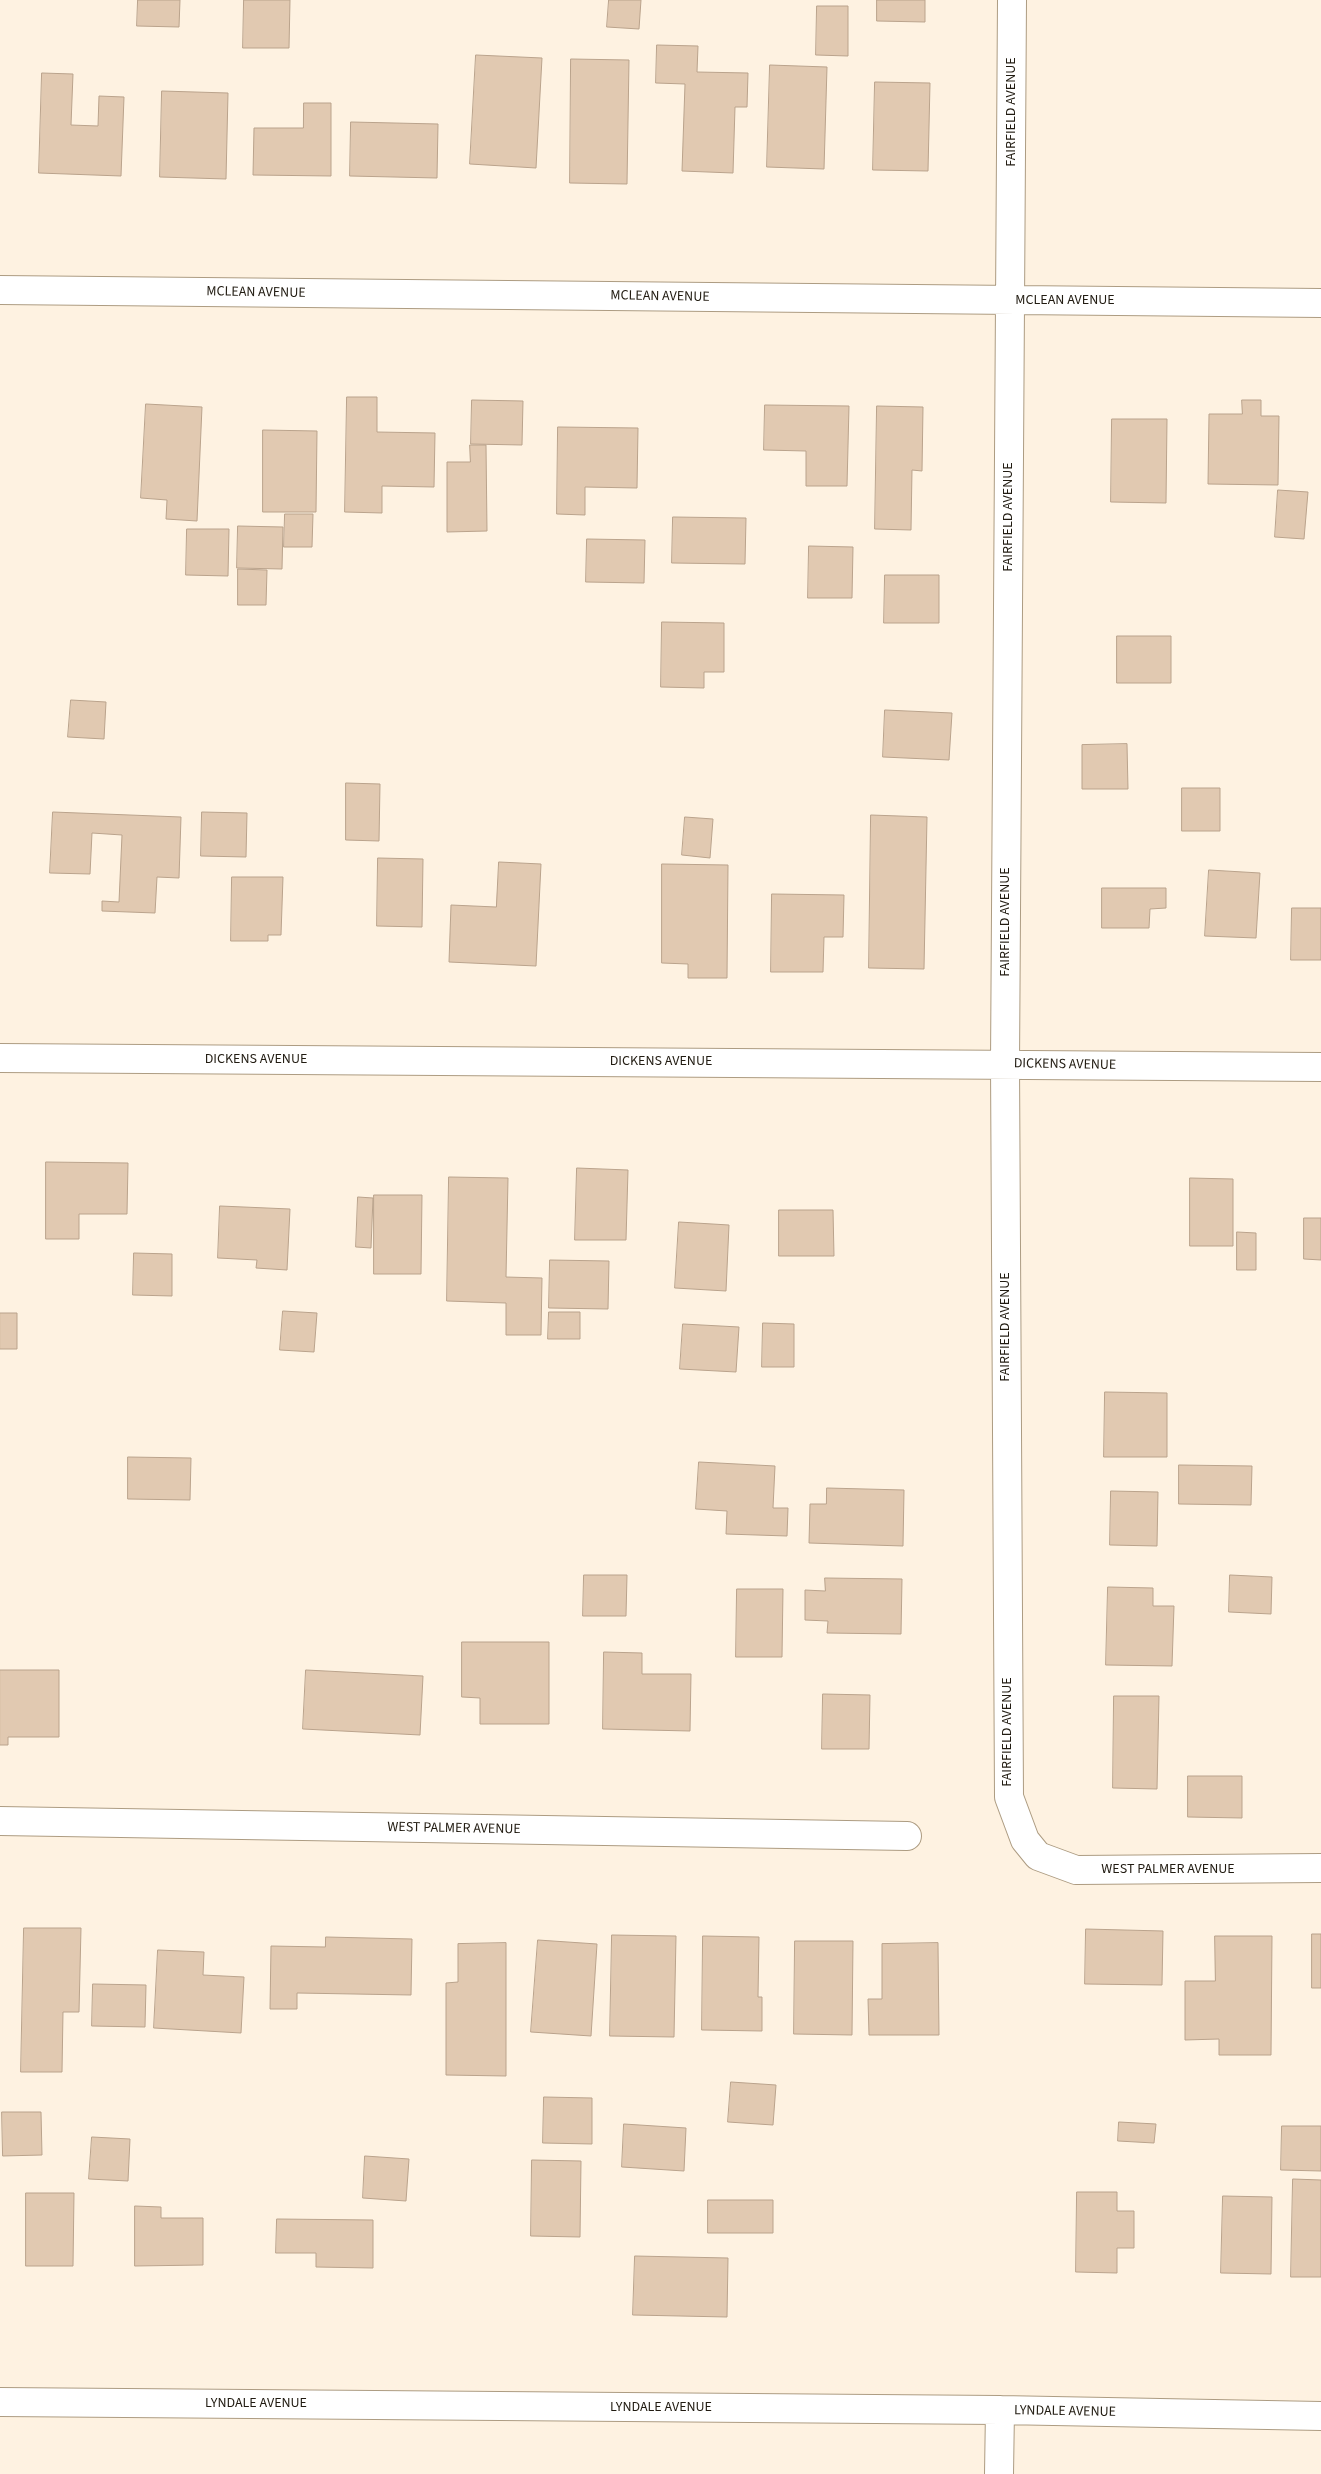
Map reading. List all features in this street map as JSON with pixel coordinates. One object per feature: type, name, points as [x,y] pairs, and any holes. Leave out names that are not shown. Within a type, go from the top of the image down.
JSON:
[{"type":"street","name":"FAIRFIELD AVENUE","points":[[1012,0],[1005,1064],[1009,1797],[1025,1840]]},
{"type":"street","name":"MCLEAN AVENUE","points":[[0,290],[1321,303]]},
{"type":"street","name":"DICKENS AVENUE","points":[[0,1058],[1321,1067]]},
{"type":"street","name":"WEST PALMER AVENUE","points":[[0,1821],[907,1836]]},
{"type":"street","name":"WEST PALMER AVENUE","points":[[1025,1840],[1038,1856],[1076,1870],[1321,1868]]},
{"type":"street","name":"LYNDALE AVENUE","points":[[0,2402],[1000,2410],[1321,2416]]},
{"type":"street","points":[[999,2474],[1000,2410]]},
{"type":"building","points":[[138,0],[180,0],[179,27],[137,26]]},
{"type":"building","points":[[244,0],[290,0],[289,48],[243,48]]},
{"type":"building","points":[[609,0],[641,0],[639,29],[607,27]]},
{"type":"building","points":[[877,0],[925,0],[925,22],[877,21]]},
{"type":"building","points":[[817,6],[848,6],[848,56],[816,55]]},
{"type":"building","points":[[657,45],[698,46],[697,72],[748,73],[747,107],[735,107],[733,173],[682,171],[685,84],[656,83]]},
{"type":"building","points":[[476,55],[542,58],[536,168],[470,164]]},
{"type":"building","points":[[571,59],[629,60],[627,184],[570,183]]},
{"type":"building","points":[[770,65],[827,67],[824,169],[767,167]]},
{"type":"building","points":[[42,73],[73,74],[71,125],[98,126],[99,96],[124,97],[121,176],[39,173]]},
{"type":"building","points":[[875,82],[930,83],[928,171],[873,170]]},
{"type":"building","points":[[162,91],[228,93],[226,179],[160,177]]},
{"type":"building","points":[[304,103],[331,103],[331,176],[253,175],[254,128],[303,128]]},
{"type":"building","points":[[351,122],[438,124],[437,178],[350,176]]},
{"type":"building","points":[[347,397],[377,397],[377,432],[435,433],[434,487],[382,486],[382,513],[345,512]]},
{"type":"building","points":[[472,400],[523,401],[522,445],[471,444]]},
{"type":"building","points":[[1242,400],[1261,400],[1261,416],[1279,416],[1278,485],[1208,484],[1209,414],[1242,414]]},
{"type":"building","points":[[146,404],[202,407],[197,521],[166,519],[167,500],[141,498]]},
{"type":"building","points":[[765,405],[849,406],[847,486],[806,486],[806,451],[764,450]]},
{"type":"building","points":[[877,406],[923,407],[922,471],[912,470],[911,530],[875,529]]},
{"type":"building","points":[[1112,419],[1167,419],[1166,503],[1111,502]]},
{"type":"building","points":[[558,427],[638,428],[637,488],[585,487],[585,515],[557,514]]},
{"type":"building","points":[[263,430],[317,431],[316,512],[263,512]]},
{"type":"building","points":[[470,445],[486,445],[487,531],[447,532],[447,462],[470,462]]},
{"type":"building","points":[[1278,490],[1308,492],[1304,539],[1275,537]]},
{"type":"building","points":[[285,514],[313,514],[312,547],[284,547]]},
{"type":"building","points":[[673,517],[746,518],[745,564],[672,563]]},
{"type":"building","points":[[238,526],[283,527],[282,569],[237,568]]},
{"type":"building","points":[[187,529],[229,529],[228,576],[186,575]]},
{"type":"building","points":[[587,539],[645,540],[644,583],[586,582]]},
{"type":"building","points":[[809,546],[853,547],[852,598],[808,598]]},
{"type":"building","points":[[238,569],[267,570],[266,605],[238,605]]},
{"type":"building","points":[[885,575],[939,575],[939,623],[884,623]]},
{"type":"building","points":[[662,622],[724,623],[724,672],[704,672],[704,688],[661,687]]},
{"type":"building","points":[[1117,636],[1171,636],[1171,683],[1117,683]]},
{"type":"building","points":[[71,700],[106,702],[104,739],[68,737]]},
{"type":"building","points":[[885,710],[952,713],[949,760],[883,757]]},
{"type":"building","points":[[1127,744],[1128,789],[1082,789],[1082,745]]},
{"type":"building","points":[[346,783],[380,784],[379,841],[346,840]]},
{"type":"building","points":[[1182,788],[1220,788],[1220,831],[1182,831]]},
{"type":"building","points":[[53,812],[181,817],[179,878],[157,877],[155,913],[102,911],[102,901],[119,902],[122,835],[92,833],[90,874],[50,873]]},
{"type":"building","points":[[202,812],[247,813],[246,857],[201,856]]},
{"type":"building","points":[[871,815],[927,817],[924,969],[869,968]]},
{"type":"building","points":[[685,817],[713,819],[710,858],[682,855]]},
{"type":"building","points":[[378,858],[423,859],[422,927],[377,926]]},
{"type":"building","points":[[499,862],[541,864],[536,966],[449,962],[451,905],[496,907]]},
{"type":"building","points":[[662,864],[728,865],[727,978],[688,978],[688,964],[662,963]]},
{"type":"building","points":[[1209,870],[1260,873],[1256,938],[1205,936]]},
{"type":"building","points":[[232,877],[283,877],[281,935],[268,935],[268,941],[231,941]]},
{"type":"building","points":[[1102,888],[1166,888],[1166,908],[1150,909],[1149,928],[1102,928]]},
{"type":"building","points":[[772,894],[844,895],[843,937],[824,937],[823,972],[771,972]]},
{"type":"building","points":[[1292,908],[1321,908],[1321,960],[1291,960]]},
{"type":"building","points":[[46,1162],[128,1163],[127,1214],[79,1214],[79,1239],[46,1239]]},
{"type":"building","points":[[577,1168],[628,1170],[626,1240],[575,1240]]},
{"type":"building","points":[[449,1177],[508,1178],[506,1277],[542,1278],[541,1335],[506,1335],[506,1303],[447,1301]]},
{"type":"building","points":[[1190,1178],[1233,1179],[1233,1246],[1190,1246]]},
{"type":"building","points":[[374,1195],[422,1195],[421,1274],[374,1274]]},
{"type":"building","points":[[358,1197],[373,1198],[371,1248],[356,1247]]},
{"type":"building","points":[[220,1206],[290,1209],[287,1270],[256,1268],[257,1260],[218,1258]]},
{"type":"building","points":[[779,1210],[833,1210],[834,1256],[779,1256]]},
{"type":"building","points":[[1304,1218],[1321,1218],[1321,1260],[1304,1259]]},
{"type":"building","points":[[679,1222],[729,1225],[726,1291],[675,1288]]},
{"type":"building","points":[[1237,1232],[1256,1233],[1256,1270],[1237,1270]]},
{"type":"building","points":[[134,1253],[172,1254],[172,1296],[133,1295]]},
{"type":"building","points":[[550,1260],[609,1261],[608,1309],[549,1308]]},
{"type":"building","points":[[283,1311],[317,1313],[314,1352],[280,1350]]},
{"type":"building","points":[[549,1312],[580,1312],[580,1339],[548,1339]]},
{"type":"building","points":[[0,1313],[17,1313],[17,1349],[0,1349]]},
{"type":"building","points":[[763,1323],[794,1324],[794,1367],[762,1367]]},
{"type":"building","points":[[683,1324],[739,1327],[736,1372],[680,1369]]},
{"type":"building","points":[[1105,1392],[1167,1393],[1167,1457],[1104,1457]]},
{"type":"building","points":[[128,1457],[191,1458],[190,1500],[128,1499]]},
{"type":"building","points":[[699,1462],[775,1466],[773,1508],[788,1508],[787,1536],[726,1534],[727,1511],[696,1509]]},
{"type":"building","points":[[1179,1465],[1252,1466],[1251,1505],[1179,1504]]},
{"type":"building","points":[[827,1488],[904,1490],[903,1546],[809,1543],[810,1504],[826,1504]]},
{"type":"building","points":[[1111,1491],[1158,1492],[1157,1546],[1110,1545]]},
{"type":"building","points":[[584,1575],[627,1575],[626,1616],[583,1616]]},
{"type":"building","points":[[1230,1575],[1272,1577],[1271,1614],[1229,1612]]},
{"type":"building","points":[[825,1578],[902,1579],[901,1634],[827,1633],[828,1621],[805,1620],[805,1590],[825,1591]]},
{"type":"building","points":[[1108,1587],[1153,1588],[1153,1606],[1174,1606],[1172,1666],[1106,1665]]},
{"type":"building","points":[[737,1589],[783,1589],[782,1657],[736,1657]]},
{"type":"building","points":[[462,1642],[549,1642],[549,1724],[480,1724],[480,1698],[462,1697]]},
{"type":"building","points":[[604,1652],[642,1653],[642,1674],[691,1674],[690,1731],[603,1729]]},
{"type":"building","points":[[0,1670],[59,1670],[59,1737],[8,1737],[8,1745],[0,1745]]},
{"type":"building","points":[[306,1670],[423,1676],[420,1735],[303,1729]]},
{"type":"building","points":[[823,1694],[870,1695],[869,1749],[822,1749]]},
{"type":"building","points":[[1114,1696],[1159,1696],[1157,1789],[1113,1788]]},
{"type":"building","points":[[1188,1776],[1242,1776],[1242,1818],[1188,1817]]},
{"type":"building","points":[[24,1928],[81,1928],[79,2012],[63,2012],[62,2072],[21,2072]]},
{"type":"building","points":[[1086,1929],[1163,1931],[1162,1985],[1085,1984]]},
{"type":"building","points":[[1312,1934],[1321,1934],[1321,1988],[1312,1988]]},
{"type":"building","points":[[612,1935],[676,1936],[674,2037],[610,2036]]},
{"type":"building","points":[[703,1936],[759,1937],[758,1997],[762,1997],[762,2031],[702,2030]]},
{"type":"building","points":[[1215,1936],[1272,1936],[1271,2055],[1219,2055],[1219,2039],[1185,2040],[1185,1981],[1215,1981]]},
{"type":"building","points":[[326,1937],[412,1939],[411,1995],[297,1993],[297,2009],[270,2009],[271,1946],[325,1947]]},
{"type":"building","points":[[538,1940],[597,1944],[591,2036],[531,2032]]},
{"type":"building","points":[[795,1941],[853,1941],[852,2035],[794,2034]]},
{"type":"building","points":[[506,1943],[506,2076],[446,2075],[446,1983],[458,1982],[458,1944]]},
{"type":"building","points":[[938,1943],[939,2035],[869,2035],[868,1999],[882,1999],[882,1944]]},
{"type":"building","points":[[158,1950],[204,1952],[203,1975],[244,1977],[241,2033],[154,2028]]},
{"type":"building","points":[[93,1984],[146,1985],[145,2027],[92,2026]]},
{"type":"building","points":[[731,2082],[776,2085],[773,2125],[728,2122]]},
{"type":"building","points":[[544,2097],[592,2098],[592,2144],[543,2143]]},
{"type":"building","points":[[2,2112],[41,2112],[42,2155],[3,2156]]},
{"type":"building","points":[[1119,2122],[1156,2124],[1154,2143],[1118,2141]]},
{"type":"building","points":[[624,2124],[686,2128],[684,2171],[622,2167]]},
{"type":"building","points":[[1282,2126],[1321,2126],[1321,2171],[1281,2170]]},
{"type":"building","points":[[92,2137],[130,2139],[128,2181],[89,2179]]},
{"type":"building","points":[[365,2156],[409,2159],[406,2201],[363,2198]]},
{"type":"building","points":[[532,2160],[581,2161],[580,2237],[531,2236]]},
{"type":"building","points":[[1293,2179],[1321,2180],[1321,2277],[1291,2277]]},
{"type":"building","points":[[1077,2192],[1117,2192],[1117,2211],[1134,2211],[1134,2248],[1117,2248],[1117,2273],[1076,2272]]},
{"type":"building","points":[[26,2193],[74,2193],[73,2266],[26,2266]]},
{"type":"building","points":[[1223,2196],[1272,2197],[1271,2274],[1221,2273]]},
{"type":"building","points":[[708,2200],[773,2200],[773,2233],[708,2233]]},
{"type":"building","points":[[135,2206],[161,2207],[161,2218],[203,2218],[203,2265],[135,2266]]},
{"type":"building","points":[[277,2219],[373,2220],[373,2268],[316,2267],[316,2253],[276,2253]]},
{"type":"building","points":[[635,2256],[728,2258],[727,2317],[633,2315]]}]
